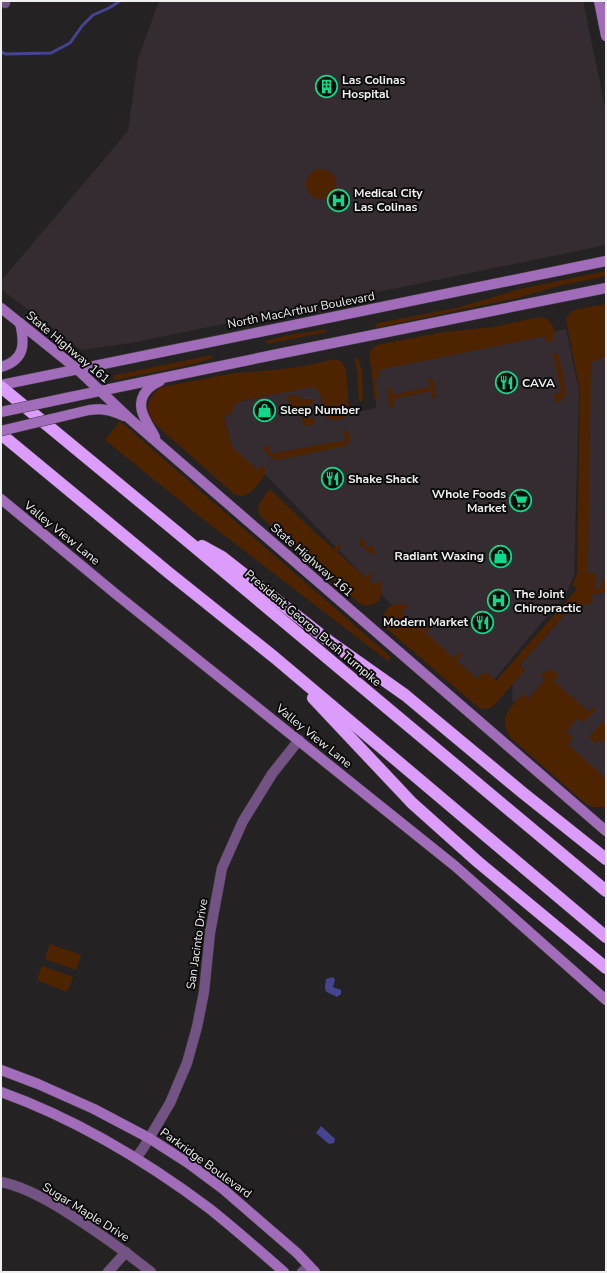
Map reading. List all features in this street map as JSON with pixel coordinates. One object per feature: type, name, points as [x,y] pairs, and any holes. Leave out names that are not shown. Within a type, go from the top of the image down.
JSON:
[{"type":"highway","name":"President George Bush Turnpike","points":[[1,386],[606,891]]},
{"type":"highway","points":[[1,434],[169,574],[274,656],[606,937]]},
{"type":"highway","points":[[178,533],[222,557],[330,642],[404,695],[523,793],[606,858]]},
{"type":"highway","points":[[274,656],[412,803],[478,862],[606,968]]},
{"type":"main road","points":[[599,1],[606,36]]},
{"type":"main road","name":"North MacArthur Boulevard","points":[[1,386],[43,376],[606,261]]},
{"type":"main road","points":[[1,412],[606,288]]},
{"type":"main road","name":"State Highway 161","points":[[1,308],[77,369],[130,419],[606,831]]},
{"type":"main road","points":[[2,367],[13,362],[20,353],[23,345],[20,323]]},
{"type":"main road","points":[[159,444],[141,411],[140,404],[147,389],[164,378]]},
{"type":"main road","points":[[1,431],[89,410],[101,409],[115,412],[130,419]]},
{"type":"main road","name":"Valley View Lane","points":[[1,500],[454,866],[606,1000]]},
{"type":"main road","name":"Parkridge Boulevard","points":[[1,1070],[38,1084],[94,1109],[149,1138],[188,1163],[223,1189],[274,1233],[309,1270]]},
{"type":"main road","points":[[1,1092],[32,1103],[80,1126],[136,1158],[174,1183],[210,1210],[284,1272]]},
{"type":"street","name":"San Jacinto Drive","points":[[136,1158],[170,1103],[187,1063],[197,1027],[204,992],[210,933],[222,868],[243,821],[272,774],[299,740]]},
{"type":"street","name":"Sugar Maple Drive","points":[[1,1182],[41,1197],[99,1233],[151,1272]]},
{"type":"street","points":[[108,1272],[126,1252]]},
{"type":"shaded area","name":"Medical City Las Colinas","points":[[159,1],[583,1],[606,112],[606,245],[131,343],[81,350],[1,289],[1,281],[128,131],[138,59]]},
{"type":"shaded area","points":[[321,169],[332,173],[336,184],[332,195],[321,199],[310,195],[306,184],[310,173]]},
{"type":"shaded area","points":[[606,271],[606,276],[555,287],[517,298],[376,328],[375,324],[456,308],[520,289]]},
{"type":"shaded area","points":[[606,304],[606,357],[597,361],[591,361],[588,573],[596,573],[595,588],[601,588],[604,578],[606,592],[591,595],[593,603],[584,605],[580,609],[574,604],[520,665],[525,670],[495,704],[488,709],[479,708],[387,629],[383,618],[387,609],[391,606],[402,604],[408,606],[402,612],[423,630],[428,625],[430,626],[426,633],[454,658],[460,652],[463,654],[457,661],[477,679],[483,673],[487,673],[496,681],[577,589],[572,584],[577,574],[580,391],[566,319],[574,310]]},
{"type":"shaded area","points":[[539,317],[547,320],[553,326],[555,333],[552,341],[546,342],[545,336],[379,370],[380,377],[376,378],[377,399],[374,399],[372,371],[369,358],[371,350],[377,345],[443,332],[493,327]]},
{"type":"shaded area","points":[[326,329],[326,332],[267,344],[266,341],[284,336]]},
{"type":"shaded area","points":[[566,329],[579,391],[574,575],[566,594],[480,696],[268,477],[232,451],[222,406],[318,384],[330,418],[376,408],[376,369]]},
{"type":"shaded area","points":[[606,352],[606,786],[551,738],[512,700],[513,673],[580,597],[588,356]]},
{"type":"shaded area","points":[[553,353],[556,353],[559,356],[566,390],[565,397],[557,403],[554,394],[561,392]]},
{"type":"shaded area","points":[[212,355],[213,358],[190,365],[116,380],[113,378],[115,375]]},
{"type":"shaded area","points":[[358,358],[362,372],[363,400],[361,402],[359,400],[355,360]]},
{"type":"shaded area","points":[[335,359],[342,362],[346,369],[349,411],[345,417],[331,420],[326,417],[323,413],[320,395],[317,390],[312,387],[241,401],[234,406],[231,414],[224,416],[232,447],[258,470],[263,465],[266,469],[264,476],[258,485],[243,496],[233,493],[155,424],[149,414],[148,404],[150,399],[162,387],[235,373],[305,366]]},
{"type":"shaded area","points":[[428,379],[434,381],[436,396],[433,400],[431,391],[393,399],[394,407],[389,407],[388,388],[391,388],[392,395],[430,387]]},
{"type":"shaded area","points":[[296,395],[304,399],[313,399],[314,401],[309,406],[304,404],[301,411],[294,413],[288,408],[289,401],[285,396]]},
{"type":"shaded area","points":[[305,415],[315,420],[315,424],[304,426],[302,419]]},
{"type":"shaded area","points":[[120,421],[391,657],[388,661],[199,516],[105,440]]},
{"type":"shaded area","points":[[344,430],[348,432],[351,437],[345,446],[278,460],[273,459],[264,451],[264,447],[268,445],[271,454],[344,441]]},
{"type":"shaded area","points":[[270,489],[334,549],[339,544],[342,545],[337,552],[366,578],[371,572],[373,575],[369,581],[374,585],[379,580],[382,592],[378,601],[370,605],[359,603],[262,518],[258,510],[259,506],[262,499]]},
{"type":"shaded area","points":[[363,538],[366,547],[373,546],[375,554],[371,554],[360,545],[359,541]]},
{"type":"shaded area","points":[[549,670],[559,675],[554,681],[589,712],[594,707],[596,709],[584,722],[578,718],[566,732],[573,738],[568,744],[606,779],[605,807],[594,807],[586,804],[512,739],[507,732],[505,720],[509,709],[522,694],[528,699],[545,679],[540,674]]},
{"type":"shaded area","points":[[602,722],[606,724],[606,744],[600,739],[595,744],[589,737]]},
{"type":"shaded area","points":[[50,944],[81,955],[76,970],[45,959]]},
{"type":"shaded area","points":[[42,966],[73,977],[67,992],[37,980]]},
{"type":"shaded area","points":[[333,977],[335,980],[333,987],[341,990],[341,994],[337,997],[327,992],[325,989],[326,979]]},
{"type":"shaded area","points":[[321,1126],[335,1139],[334,1143],[329,1144],[316,1133]]},
{"type":"waterway","points":[[1,52],[6,54],[51,53],[70,43],[82,26],[93,15],[120,1]]},
{"type":"place","name":"Las Colinas Hospital","points":[[326,87]]},
{"type":"place","name":"Medical City Las Colinas","points":[[338,200]]},
{"type":"place","name":"CAVA","points":[[507,383]]},
{"type":"place","name":"Sleep Number","points":[[265,410]]},
{"type":"place","name":"Shake Shack","points":[[333,479]]},
{"type":"place","name":"Whole Foods Market","points":[[521,501]]},
{"type":"place","name":"Radiant Waxing","points":[[500,556]]},
{"type":"place","name":"The Joint Chiropractic","points":[[498,601]]},
{"type":"place","name":"Modern Market","points":[[483,622]]}]
